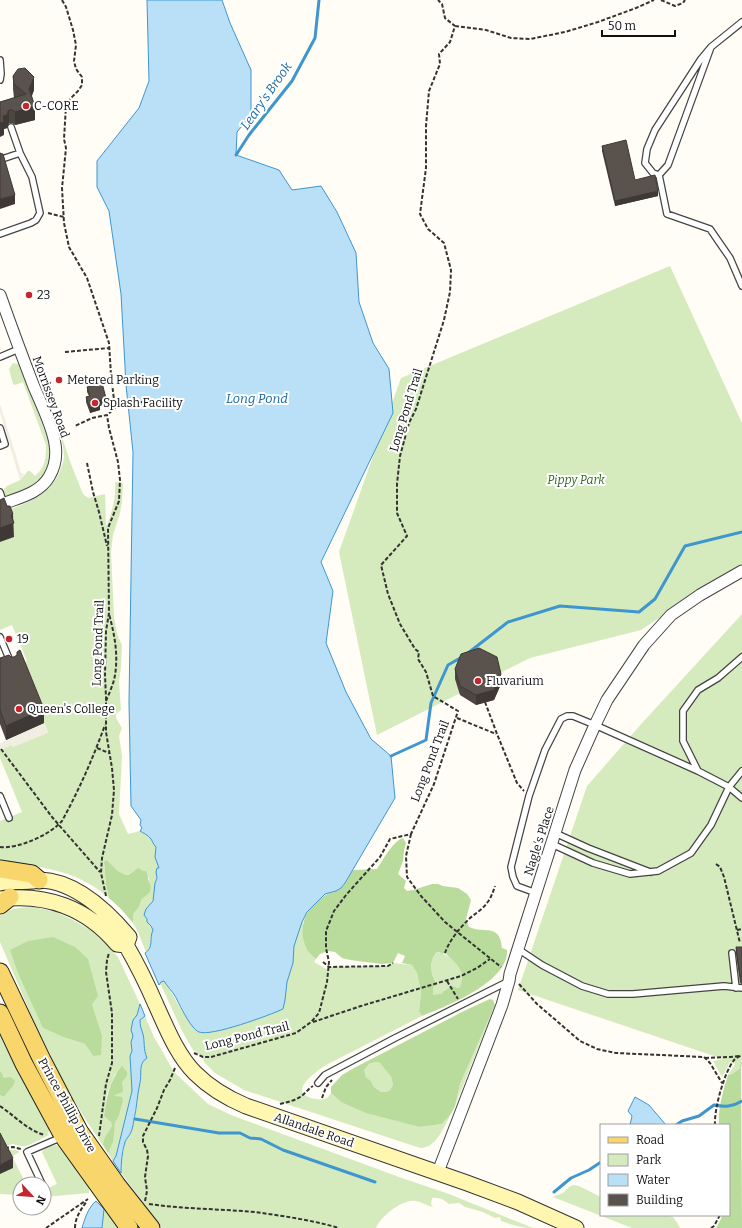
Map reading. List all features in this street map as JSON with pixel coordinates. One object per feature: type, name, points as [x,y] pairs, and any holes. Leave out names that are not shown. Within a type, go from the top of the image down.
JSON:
[{"type":"main road","points":[[0,869],[32,874],[39,880]]},
{"type":"main road","name":"Allandale Road","points":[[0,883],[39,880],[62,885],[92,901],[111,917],[129,937],[119,947],[138,967],[171,1037],[186,1062],[203,1081],[223,1095],[246,1106],[438,1172],[518,1202],[576,1228]]},
{"type":"main road","points":[[3,900],[32,898],[62,904],[88,918],[112,937],[119,947]]},
{"type":"main road","name":"Prince Phillip Drive","points":[[0,972],[42,1060],[67,1134],[97,1150],[117,1185],[151,1228]]},
{"type":"main road","name":"Prince Phillip Drive","points":[[0,1014],[24,1064],[92,1176],[129,1228]]},
{"type":"street","name":"Morrissey Road","points":[[0,295],[53,434],[56,452],[55,462],[50,477],[40,488],[32,493],[2,505]]},
{"type":"street","name":"Nagle's Place","points":[[438,1172],[502,1005],[518,949],[575,770],[594,725],[607,700],[644,645],[672,615],[700,595],[742,571]]},
{"type":"lane","points":[[659,175],[652,173],[646,163],[647,149],[655,130],[701,59],[711,47],[742,22]]},
{"type":"lane","points":[[659,175],[668,165],[711,47]]},
{"type":"lane","points":[[0,61],[0,80]]},
{"type":"lane","points":[[0,234],[31,223],[36,220],[40,213],[32,177],[20,153],[12,127]]},
{"type":"lane","points":[[2,159],[20,153]]},
{"type":"lane","points":[[659,175],[666,214],[710,229],[730,258],[742,286]]},
{"type":"lane","points":[[0,357],[19,348]]},
{"type":"lane","points":[[0,428],[5,444],[0,446]]},
{"type":"lane","points":[[0,492],[2,505]]},
{"type":"lane","points":[[0,637],[13,667]]},
{"type":"lane","points":[[698,771],[683,741],[683,711],[698,690],[718,678],[742,657]]},
{"type":"lane","points":[[536,893],[517,886],[511,868],[529,796],[544,750],[561,719],[567,716],[573,716],[698,771],[729,787],[742,798]]},
{"type":"lane","points":[[553,838],[593,863],[630,874],[658,871],[691,853],[711,825],[729,787],[742,771]]},
{"type":"lane","points":[[0,796],[9,818]]},
{"type":"lane","points":[[553,838],[588,848],[651,872]]},
{"type":"lane","points":[[518,949],[542,965],[582,986],[608,994],[633,994],[724,986],[739,988],[732,953]]},
{"type":"lane","points":[[318,1083],[325,1075],[509,978]]},
{"type":"lane","points":[[38,1176],[27,1152],[67,1134]]},
{"type":"path","points":[[62,0],[66,7],[73,30],[76,45],[74,61],[76,69],[82,77],[82,85],[66,106],[64,119],[66,128],[64,139],[66,148],[62,188],[64,217],[69,247],[87,278],[109,343],[115,408],[107,415],[92,418],[75,426]]},
{"type":"path","points":[[438,0],[442,4],[446,18],[455,26],[486,30],[511,38],[530,39],[565,32],[598,22],[654,0]]},
{"type":"path","points":[[661,0],[675,6],[683,3],[684,0]]},
{"type":"path","name":"Long Pond Trail","points":[[193,1052],[203,1057],[210,1057],[296,1033],[311,1022],[319,1013],[327,982],[329,967],[326,948],[326,931],[334,911],[346,895],[380,857],[390,839],[411,834],[434,784],[458,711],[433,696],[426,672],[418,659],[419,652],[415,649],[400,624],[388,594],[382,565],[407,536],[397,513],[397,484],[400,456],[409,423],[416,409],[444,320],[450,292],[451,270],[444,243],[428,228],[420,214],[426,168],[426,126],[429,92],[440,64],[438,54],[450,42],[455,26]]},
{"type":"path","points":[[40,213],[64,217]]},
{"type":"path","points":[[65,352],[109,348]]},
{"type":"path","points":[[128,406],[152,399]]},
{"type":"path","name":"Long Pond Trail","points":[[106,898],[101,873],[102,858],[112,816],[114,790],[106,732],[106,631],[109,613],[108,528],[119,501],[120,480],[118,462],[107,415]]},
{"type":"path","points":[[87,463],[108,549]]},
{"type":"path","points":[[106,702],[114,681],[116,667],[116,647],[109,613]]},
{"type":"path","points":[[485,702],[517,783],[529,796]]},
{"type":"path","points":[[456,718],[497,734]]},
{"type":"path","points":[[0,847],[12,847],[38,837],[62,821],[79,790],[97,748],[106,722]]},
{"type":"path","points":[[97,748],[109,753]]},
{"type":"path","points":[[1,750],[58,825],[101,873]]},
{"type":"path","points":[[411,834],[406,856],[407,877],[421,896],[445,922],[490,958],[537,1004],[580,1041],[597,1049],[616,1053],[704,1058],[742,1055]]},
{"type":"path","points":[[716,864],[720,867],[724,877],[740,943]]},
{"type":"path","points":[[445,953],[458,932],[468,920],[486,904],[492,896],[496,886]]},
{"type":"path","points":[[737,930],[742,929]]},
{"type":"path","points":[[97,1150],[106,1084],[112,1063],[112,1013],[106,972],[106,960],[110,952],[119,947]]},
{"type":"path","points":[[311,1022],[461,976],[477,968],[490,958]]},
{"type":"path","points":[[322,962],[329,967],[388,966],[393,963]]},
{"type":"path","points":[[447,980],[458,1000]]},
{"type":"path","points":[[715,1124],[722,1083],[735,1060],[742,1055]]},
{"type":"path","points":[[704,1058],[710,1063],[722,1083]]},
{"type":"path","points":[[145,1203],[147,1191],[145,1177],[148,1156],[143,1142],[143,1136],[175,1068]]},
{"type":"path","points":[[322,1098],[326,1087],[337,1076]]},
{"type":"path","points":[[280,1104],[299,1098],[305,1094],[308,1089],[318,1083]]},
{"type":"path","points":[[0,1106],[26,1126],[45,1136],[67,1134]]},
{"type":"path","points":[[3,1149],[13,1147],[27,1152]]},
{"type":"path","points":[[46,1228],[92,1196]]},
{"type":"path","points":[[74,1228],[88,1199]]},
{"type":"path","points":[[140,1203],[172,1207],[255,1212],[318,1222],[339,1228]]},
{"type":"path","points":[[711,1228],[714,1226],[719,1216]]},
{"type":"green space","name":"Pippy Park","points":[[670,266],[742,423],[742,564],[641,630],[530,658],[377,735],[339,552],[401,378]]},
{"type":"green space","points":[[13,363],[21,366],[48,440],[50,453],[46,473],[38,483],[26,490],[6,498],[4,489],[7,486],[20,480],[28,471],[35,476],[41,470],[46,450],[46,445],[23,382],[15,385],[13,384],[9,369]]},
{"type":"green space","points":[[56,419],[83,494],[88,498],[105,494],[106,527],[113,505],[115,482],[123,483],[122,502],[113,535],[111,552],[114,617],[117,634],[122,645],[119,682],[121,710],[116,714],[116,718],[122,728],[119,736],[122,756],[119,814],[128,834],[140,831],[152,840],[156,847],[155,851],[159,868],[156,872],[155,893],[147,922],[153,930],[150,947],[146,952],[133,923],[133,914],[139,907],[149,883],[149,878],[129,875],[125,876],[107,860],[104,861],[106,885],[109,898],[86,882],[74,876],[46,868],[0,859],[0,821],[22,812],[0,758],[0,750],[12,744],[13,747],[48,732],[20,664],[27,661],[12,625],[0,630],[0,542],[14,537],[4,512],[37,497],[44,492],[56,479],[60,471],[64,460],[64,451]]},
{"type":"green space","points":[[742,614],[742,1066],[732,1074],[728,1075],[735,1064],[730,1062],[722,1077],[713,1061],[723,1059],[518,990],[587,786],[643,722]]},
{"type":"green space","points":[[403,838],[406,843],[403,861],[398,874],[406,881],[404,888],[407,891],[432,884],[438,884],[458,888],[467,894],[471,900],[466,919],[469,927],[495,932],[501,940],[502,948],[507,950],[505,962],[488,982],[460,999],[422,1016],[419,1011],[421,992],[417,973],[412,965],[402,963],[405,956],[398,953],[393,963],[382,964],[350,960],[342,958],[335,952],[328,951],[320,954],[316,959],[307,950],[303,938],[303,925],[305,919],[310,909],[318,900],[341,888],[353,870],[377,869],[388,851]],"holes":[[[440,952],[442,954],[445,953],[456,964],[461,972],[462,981],[460,987],[457,988],[453,986],[443,991],[443,993],[433,995],[433,987],[436,985],[436,982],[431,970],[431,965],[435,954]]]},
{"type":"green space","points":[[107,860],[118,871],[125,875],[129,875],[138,868],[146,871],[151,886],[150,892],[142,899],[139,907],[133,914],[133,923],[109,898],[106,885],[104,861]]},
{"type":"green space","points":[[33,907],[56,912],[73,920],[90,930],[104,942],[118,957],[140,1004],[137,1015],[133,1020],[131,1030],[133,1036],[131,1042],[132,1051],[130,1056],[132,1091],[116,1156],[113,1161],[68,1091],[39,1033],[0,942],[0,916],[11,909]],"holes":[[[92,1004],[102,1035],[93,1056],[85,1044],[63,1037],[43,1028]],[[115,1074],[127,1076],[121,1082],[121,1093],[115,1095],[115,1097],[123,1101],[119,1116],[115,1123],[114,1129],[105,1137],[112,1126],[111,1122],[104,1116],[107,1094]]]},
{"type":"green space","points":[[307,912],[303,922],[311,955],[316,959],[314,962],[328,970],[329,967],[388,966],[393,963],[412,965],[417,973],[421,992],[419,1011],[422,1016],[326,1065],[308,1079],[303,1086],[303,1092],[311,1098],[318,1099],[326,1098],[331,1093],[341,1102],[420,1127],[442,1124],[451,1114],[439,1136],[426,1147],[420,1148],[244,1090],[215,1073],[204,1062],[203,1057],[193,1050],[182,1031],[161,985],[159,985],[161,982],[164,981],[184,1014],[199,1032],[217,1031],[229,1028],[253,1021],[283,1009],[287,982],[293,963],[294,946],[302,922]]},
{"type":"green space","points":[[53,937],[75,947],[88,959],[98,996],[92,1004],[102,1035],[101,1055],[93,1056],[85,1044],[63,1037],[43,1028],[18,973],[10,950],[28,941]]},
{"type":"green space","points":[[437,952],[444,954],[456,964],[462,971],[463,978],[460,987],[443,990],[443,993],[433,995],[433,986],[436,981],[432,974],[431,966]]},
{"type":"green space","points":[[490,999],[493,1000],[495,1005],[460,1084],[455,1106],[451,1114],[442,1124],[420,1127],[366,1113],[341,1102],[331,1093],[331,1087],[342,1075]],"holes":[[[375,1062],[380,1063],[391,1076],[393,1085],[390,1090],[386,1092],[381,1092],[374,1087],[371,1081],[366,1077],[364,1070],[369,1064]]]},
{"type":"green space","points":[[495,1005],[455,1106],[460,1084]]},
{"type":"green space","points":[[145,1016],[154,1037],[174,1072],[208,1104],[231,1115],[449,1194],[533,1228],[509,1224],[501,1221],[500,1217],[495,1218],[483,1212],[465,1207],[459,1203],[449,1204],[441,1199],[432,1198],[431,1204],[433,1207],[416,1201],[405,1202],[399,1205],[382,1219],[376,1228],[162,1228],[121,1173],[125,1142],[131,1132],[135,1119],[137,1096],[141,1081],[141,1069],[144,1060],[147,1058],[140,1022],[140,1020]]},
{"type":"green space","points":[[0,1034],[14,1064],[50,1127],[49,1135],[27,1146],[13,1144],[0,1147],[0,1095],[4,1097],[13,1086],[0,1072]]},
{"type":"green space","points":[[741,1061],[742,1228],[716,1228],[722,1216],[730,1216],[730,1124],[719,1124],[720,1106],[728,1075],[740,1068]]},
{"type":"green space","points":[[375,1062],[380,1063],[391,1075],[393,1085],[390,1090],[386,1092],[381,1092],[374,1087],[371,1081],[366,1077],[364,1070],[369,1064]]},
{"type":"green space","points":[[122,1066],[127,1072],[127,1076],[122,1082],[123,1091],[115,1096],[122,1097],[123,1101],[119,1116],[115,1123],[113,1142],[108,1153],[103,1144],[105,1137],[112,1126],[111,1122],[104,1116],[105,1109],[111,1083]]},
{"type":"green space","points":[[0,1072],[4,1078],[11,1077],[15,1081],[4,1097],[0,1095]]},
{"type":"green space","points":[[55,1145],[59,1146],[89,1187],[89,1193],[52,1196],[52,1186],[57,1184],[42,1152],[46,1148]]},
{"type":"green space","points":[[16,1150],[20,1152],[12,1156],[22,1176],[12,1176],[12,1195],[0,1194],[0,1174],[5,1151]]},
{"type":"green space","points":[[573,1185],[579,1186],[600,1196],[600,1215],[553,1197],[563,1193]]},
{"type":"green space","points":[[104,1209],[119,1228],[102,1228]]},
{"type":"green space","points":[[601,1216],[669,1216],[673,1217],[680,1228],[632,1228]]},
{"type":"shaded area","points":[[0,404],[20,472],[24,474],[20,480],[0,412]]},
{"type":"shaded area","points":[[44,723],[48,733],[13,747],[12,745],[0,750],[0,743]]},
{"type":"water","name":"Long Pond","points":[[147,0],[222,0],[230,23],[251,70],[251,115],[237,132],[236,155],[279,170],[292,190],[321,186],[337,212],[356,253],[359,302],[373,343],[389,369],[393,413],[321,562],[333,591],[326,643],[346,692],[371,739],[391,756],[395,798],[345,883],[336,891],[325,894],[307,912],[294,946],[293,963],[287,982],[283,1009],[241,1025],[206,1033],[199,1032],[192,1026],[175,996],[164,981],[159,985],[145,953],[148,951],[150,946],[153,930],[144,915],[146,909],[153,901],[157,878],[156,872],[157,868],[159,868],[155,857],[156,847],[147,835],[140,831],[142,828],[140,825],[141,820],[131,806],[129,702],[133,452],[126,385],[121,294],[109,211],[97,187],[97,161],[139,108],[149,81]]},
{"type":"water","points":[[140,1004],[145,1016],[140,1020],[140,1022],[147,1058],[141,1066],[141,1080],[135,1115],[132,1130],[124,1146],[121,1173],[113,1161],[116,1156],[132,1091],[130,1056],[132,1051],[131,1042],[133,1036],[131,1030],[133,1020],[137,1015]]},
{"type":"water","points":[[635,1097],[649,1105],[665,1124],[630,1124],[632,1116],[628,1111]]},
{"type":"water","points":[[96,1201],[104,1209],[102,1228],[82,1228],[89,1210]]},
{"type":"building","points":[[25,68],[34,77],[29,89],[35,106],[15,112],[9,110],[7,115],[3,116],[4,122],[0,123],[0,102],[26,94],[14,84],[13,76],[18,69]]},
{"type":"building","points":[[626,140],[635,180],[655,175],[658,191],[615,201],[602,146]]},
{"type":"building","points":[[0,153],[3,154],[15,195],[0,199]]},
{"type":"building","name":"Splash Facility","points":[[102,383],[106,398],[98,401],[100,405],[90,408],[86,397],[90,396],[87,387]]},
{"type":"building","points":[[4,498],[7,506],[10,506],[14,523],[0,528],[0,500]]},
{"type":"building","name":"Fluvarium","points":[[479,648],[497,657],[501,674],[494,690],[476,695],[460,686],[455,669],[461,654]]},
{"type":"building","name":"Queen's College","points":[[20,650],[44,709],[6,726],[0,710],[0,658],[9,655],[14,657]]},
{"type":"building","points":[[736,947],[742,947],[742,977],[740,976]]},
{"type":"building","points":[[0,1133],[13,1158],[0,1165]]},
{"type":"waterway","name":"Leary's Brook","points":[[236,155],[249,135],[292,81],[315,38],[319,0]]},
{"type":"waterway","points":[[468,653],[508,622],[560,606],[639,612],[655,599],[685,546],[742,532]]},
{"type":"waterway","points":[[391,756],[426,740],[431,703],[448,665],[462,657]]},
{"type":"waterway","points":[[678,1124],[682,1121],[699,1116],[714,1105],[728,1106],[742,1101]]},
{"type":"waterway","points":[[135,1119],[219,1133],[240,1133],[250,1138],[261,1139],[283,1150],[375,1182]]},
{"type":"waterway","points":[[554,1192],[571,1178],[589,1170],[600,1163]]},
{"type":"place","name":"C-CORE","points":[[26,106]]},
{"type":"place","name":"23","points":[[29,295]]},
{"type":"place","name":"Metered Parking","points":[[59,380]]},
{"type":"place","name":"Splash Facility","points":[[95,403]]},
{"type":"place","name":"19","points":[[9,639]]},
{"type":"place","name":"Fluvarium","points":[[478,681]]},
{"type":"place","name":"Queen's College","points":[[19,709]]}]
